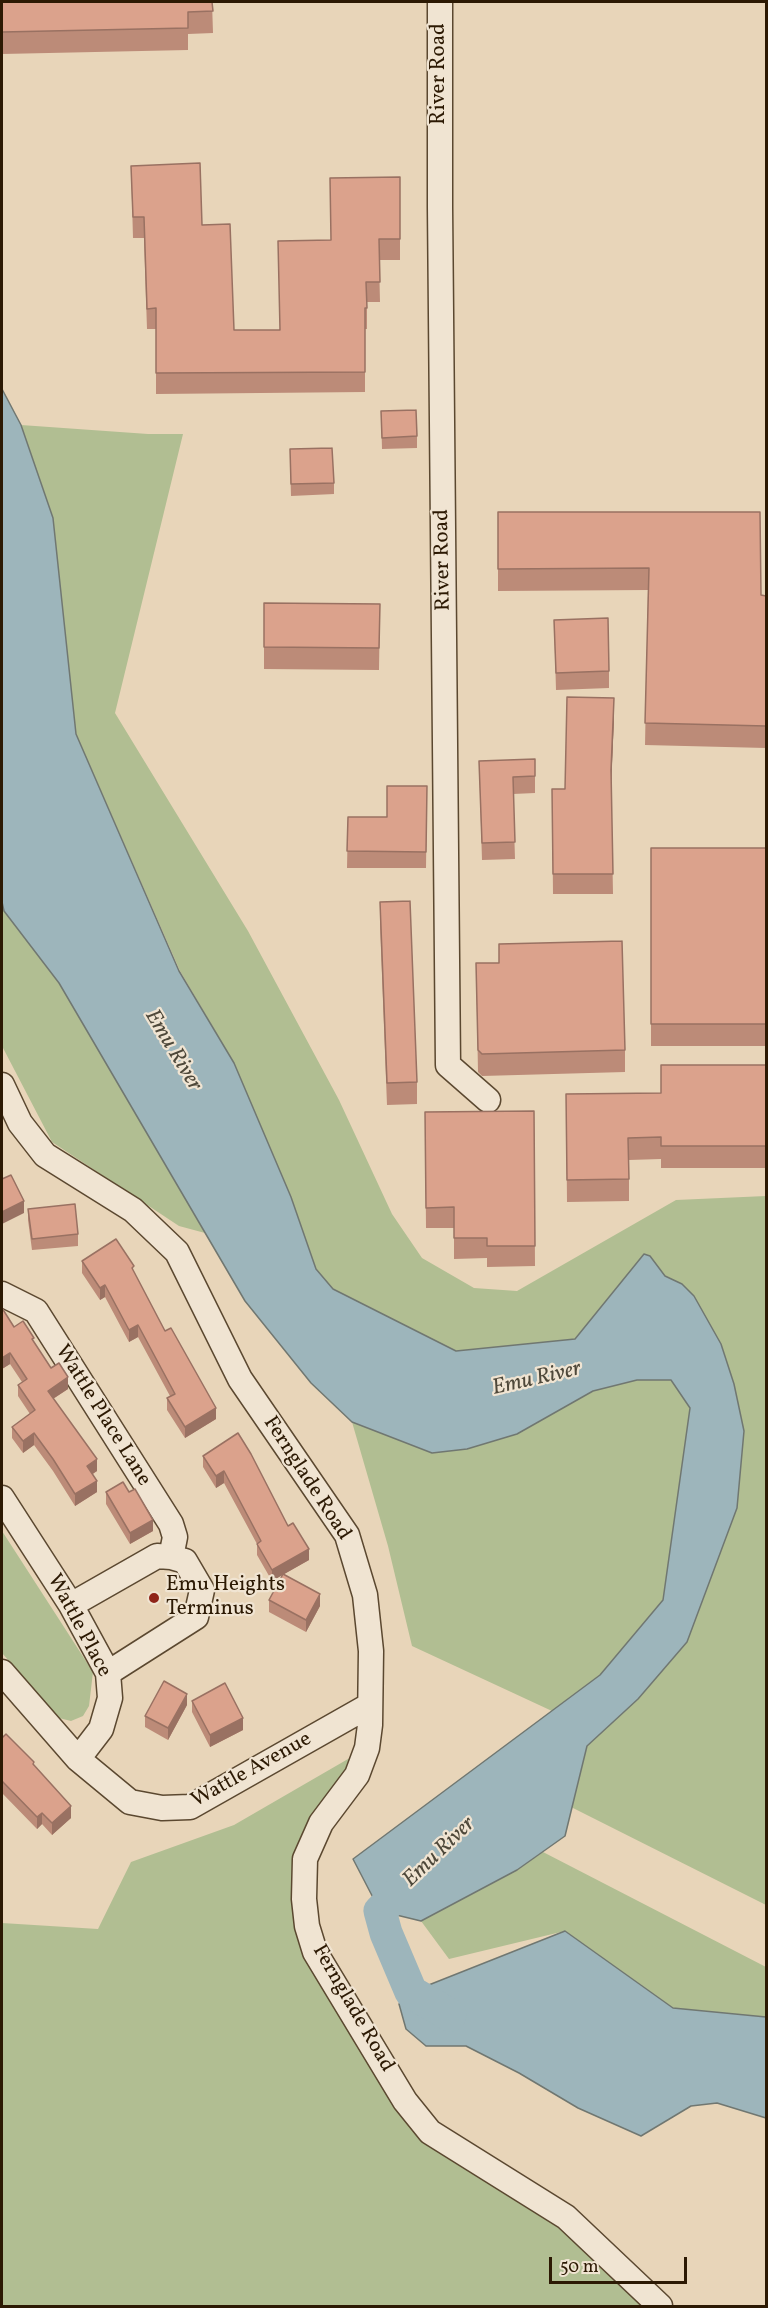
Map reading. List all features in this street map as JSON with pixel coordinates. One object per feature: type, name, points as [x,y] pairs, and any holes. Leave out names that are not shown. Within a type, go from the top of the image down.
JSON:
[{"type":"street","name":"River Road","points":[[440,2],[448,1065],[488,1100]]},
{"type":"street","name":"Fernglade Road","points":[[2,1085],[20,1123],[45,1155],[133,1210],[177,1252],[240,1379],[347,1535],[365,1595],[371,1651],[367,1748],[357,1775],[321,1823],[304,1858],[304,1899],[307,1926],[315,1952],[405,2101],[430,2132],[566,2217],[660,2307]]},
{"type":"street","name":"Wattle Place Lane","points":[[2,1294],[36,1311],[171,1524],[175,1537],[171,1557]]},
{"type":"street","name":"Wattle Place","points":[[2,1498],[71,1605],[108,1673],[110,1698],[100,1729],[78,1759]]},
{"type":"street","points":[[71,1605],[157,1556],[185,1561],[202,1590],[196,1617],[108,1673]]},
{"type":"street","name":"Wattle Avenue","points":[[2,1672],[78,1759],[130,1802],[162,1808],[190,1807],[370,1705]]},
{"type":"green space","points":[[21,425],[148,434],[183,434],[115,713],[248,931],[339,1100],[392,1214],[422,1258],[474,1288],[517,1291],[676,1200],[766,1196],[766,1905],[571,1807],[587,1746],[638,1699],[687,1642],[744,1431],[734,1384],[721,1344],[682,1284],[665,1277],[650,1256],[644,1254],[575,1339],[456,1351],[333,1289],[316,1269],[291,1197],[234,1063],[180,971],[76,734],[53,518]]},
{"type":"green space","points":[[2,902],[4,911],[59,983],[205,1233],[179,1226],[52,1142],[2,1046]]},
{"type":"green space","points":[[637,1380],[671,1380],[690,1408],[663,1600],[600,1675],[552,1711],[412,1646],[388,1546],[352,1422],[432,1453],[517,1434],[593,1391]]},
{"type":"green space","points":[[2,1531],[93,1672],[89,1706],[83,1716],[71,1721],[59,1718],[2,1653]]},
{"type":"green space","points":[[367,1748],[321,1823],[307,1926],[405,2101],[566,2217],[660,2306],[2,2306],[2,1923],[98,1929],[131,1862],[234,1825]]},
{"type":"green space","points":[[543,1852],[766,1967],[766,2017],[673,2008],[565,1931],[449,1959],[421,1921],[517,1870]]},
{"type":"water","points":[[2,389],[21,425],[53,518],[76,734],[179,971],[234,1063],[291,1197],[316,1269],[333,1289],[456,1351],[575,1339],[644,1254],[650,1256],[665,1276],[682,1284],[694,1296],[721,1344],[734,1384],[744,1431],[737,1508],[687,1642],[638,1699],[587,1746],[565,1836],[517,1870],[421,1921],[380,1911],[353,1859],[600,1675],[663,1600],[690,1408],[671,1380],[637,1380],[593,1391],[517,1434],[467,1449],[432,1453],[352,1422],[311,1383],[245,1301],[59,983],[4,911],[2,902]]},
{"type":"water","points":[[565,1931],[673,2008],[766,2017],[766,2118],[717,2103],[691,2106],[641,2136],[578,2108],[519,2073],[466,2046],[426,2046],[406,2029],[399,2004],[411,1992]]},
{"type":"building","points":[[2,2],[212,2],[213,11],[188,12],[188,28],[2,32]]},
{"type":"building","points":[[200,163],[202,225],[230,224],[234,330],[280,330],[278,241],[331,240],[330,178],[400,177],[400,239],[379,239],[380,282],[366,282],[365,372],[156,373],[156,308],[147,309],[144,217],[133,217],[131,166]]},
{"type":"building","points":[[416,410],[417,436],[382,438],[381,411]]},
{"type":"building","points":[[332,448],[334,483],[291,484],[290,449]]},
{"type":"building","points":[[498,512],[760,512],[761,595],[766,596],[766,726],[645,723],[649,568],[498,569]]},
{"type":"building","points":[[264,603],[380,604],[379,648],[264,647]]},
{"type":"building","points":[[608,618],[609,671],[556,673],[554,620]]},
{"type":"building","points":[[567,697],[614,698],[611,770],[613,874],[553,874],[552,789],[565,789]]},
{"type":"building","points":[[535,759],[535,776],[513,777],[515,842],[482,843],[479,761]]},
{"type":"building","points":[[387,786],[427,786],[426,852],[347,851],[348,817],[387,817]]},
{"type":"building","points":[[651,848],[766,848],[766,1024],[651,1024]]},
{"type":"building","points":[[410,901],[417,1082],[387,1083],[380,902]]},
{"type":"building","points":[[622,941],[625,1050],[482,1054],[478,1050],[476,963],[499,963],[499,944]]},
{"type":"building","points":[[661,1065],[766,1065],[766,1146],[661,1146],[661,1137],[628,1138],[629,1179],[567,1180],[566,1094],[661,1093]]},
{"type":"building","points":[[534,1111],[535,1246],[487,1246],[487,1238],[454,1238],[454,1207],[426,1208],[425,1112]]},
{"type":"building","points":[[11,1175],[24,1201],[2,1212],[2,1179]]},
{"type":"building","points":[[75,1204],[78,1234],[32,1239],[28,1209]]},
{"type":"building","points":[[116,1239],[134,1266],[132,1268],[165,1331],[171,1328],[216,1408],[185,1427],[167,1398],[175,1394],[138,1325],[129,1330],[105,1285],[100,1288],[82,1261]]},
{"type":"building","points":[[2,1308],[14,1327],[23,1321],[51,1368],[59,1363],[68,1377],[48,1391],[97,1459],[87,1466],[97,1481],[75,1494],[34,1433],[23,1441],[12,1427],[35,1410],[18,1385],[27,1379],[10,1353],[2,1358]]},
{"type":"building","points":[[238,1433],[288,1526],[293,1523],[309,1549],[272,1570],[257,1544],[261,1541],[224,1471],[216,1476],[203,1456]]},
{"type":"building","points":[[123,1482],[129,1492],[135,1489],[153,1520],[130,1533],[106,1492]]},
{"type":"building","points":[[283,1574],[320,1594],[306,1620],[269,1600]]},
{"type":"building","points":[[164,1681],[187,1694],[168,1728],[145,1716]]},
{"type":"building","points":[[225,1683],[243,1718],[210,1735],[192,1701]]},
{"type":"building","points":[[6,1734],[34,1762],[33,1764],[71,1806],[52,1823],[42,1813],[37,1817],[2,1781],[2,1735],[3,1737]]},
{"type":"waterway","name":"Emu River","points":[[411,1881],[380,1911],[386,1933],[411,1992],[450,2015]]},
{"type":"place","name":"Emu Heights Terminus","points":[[154,1598]]}]
